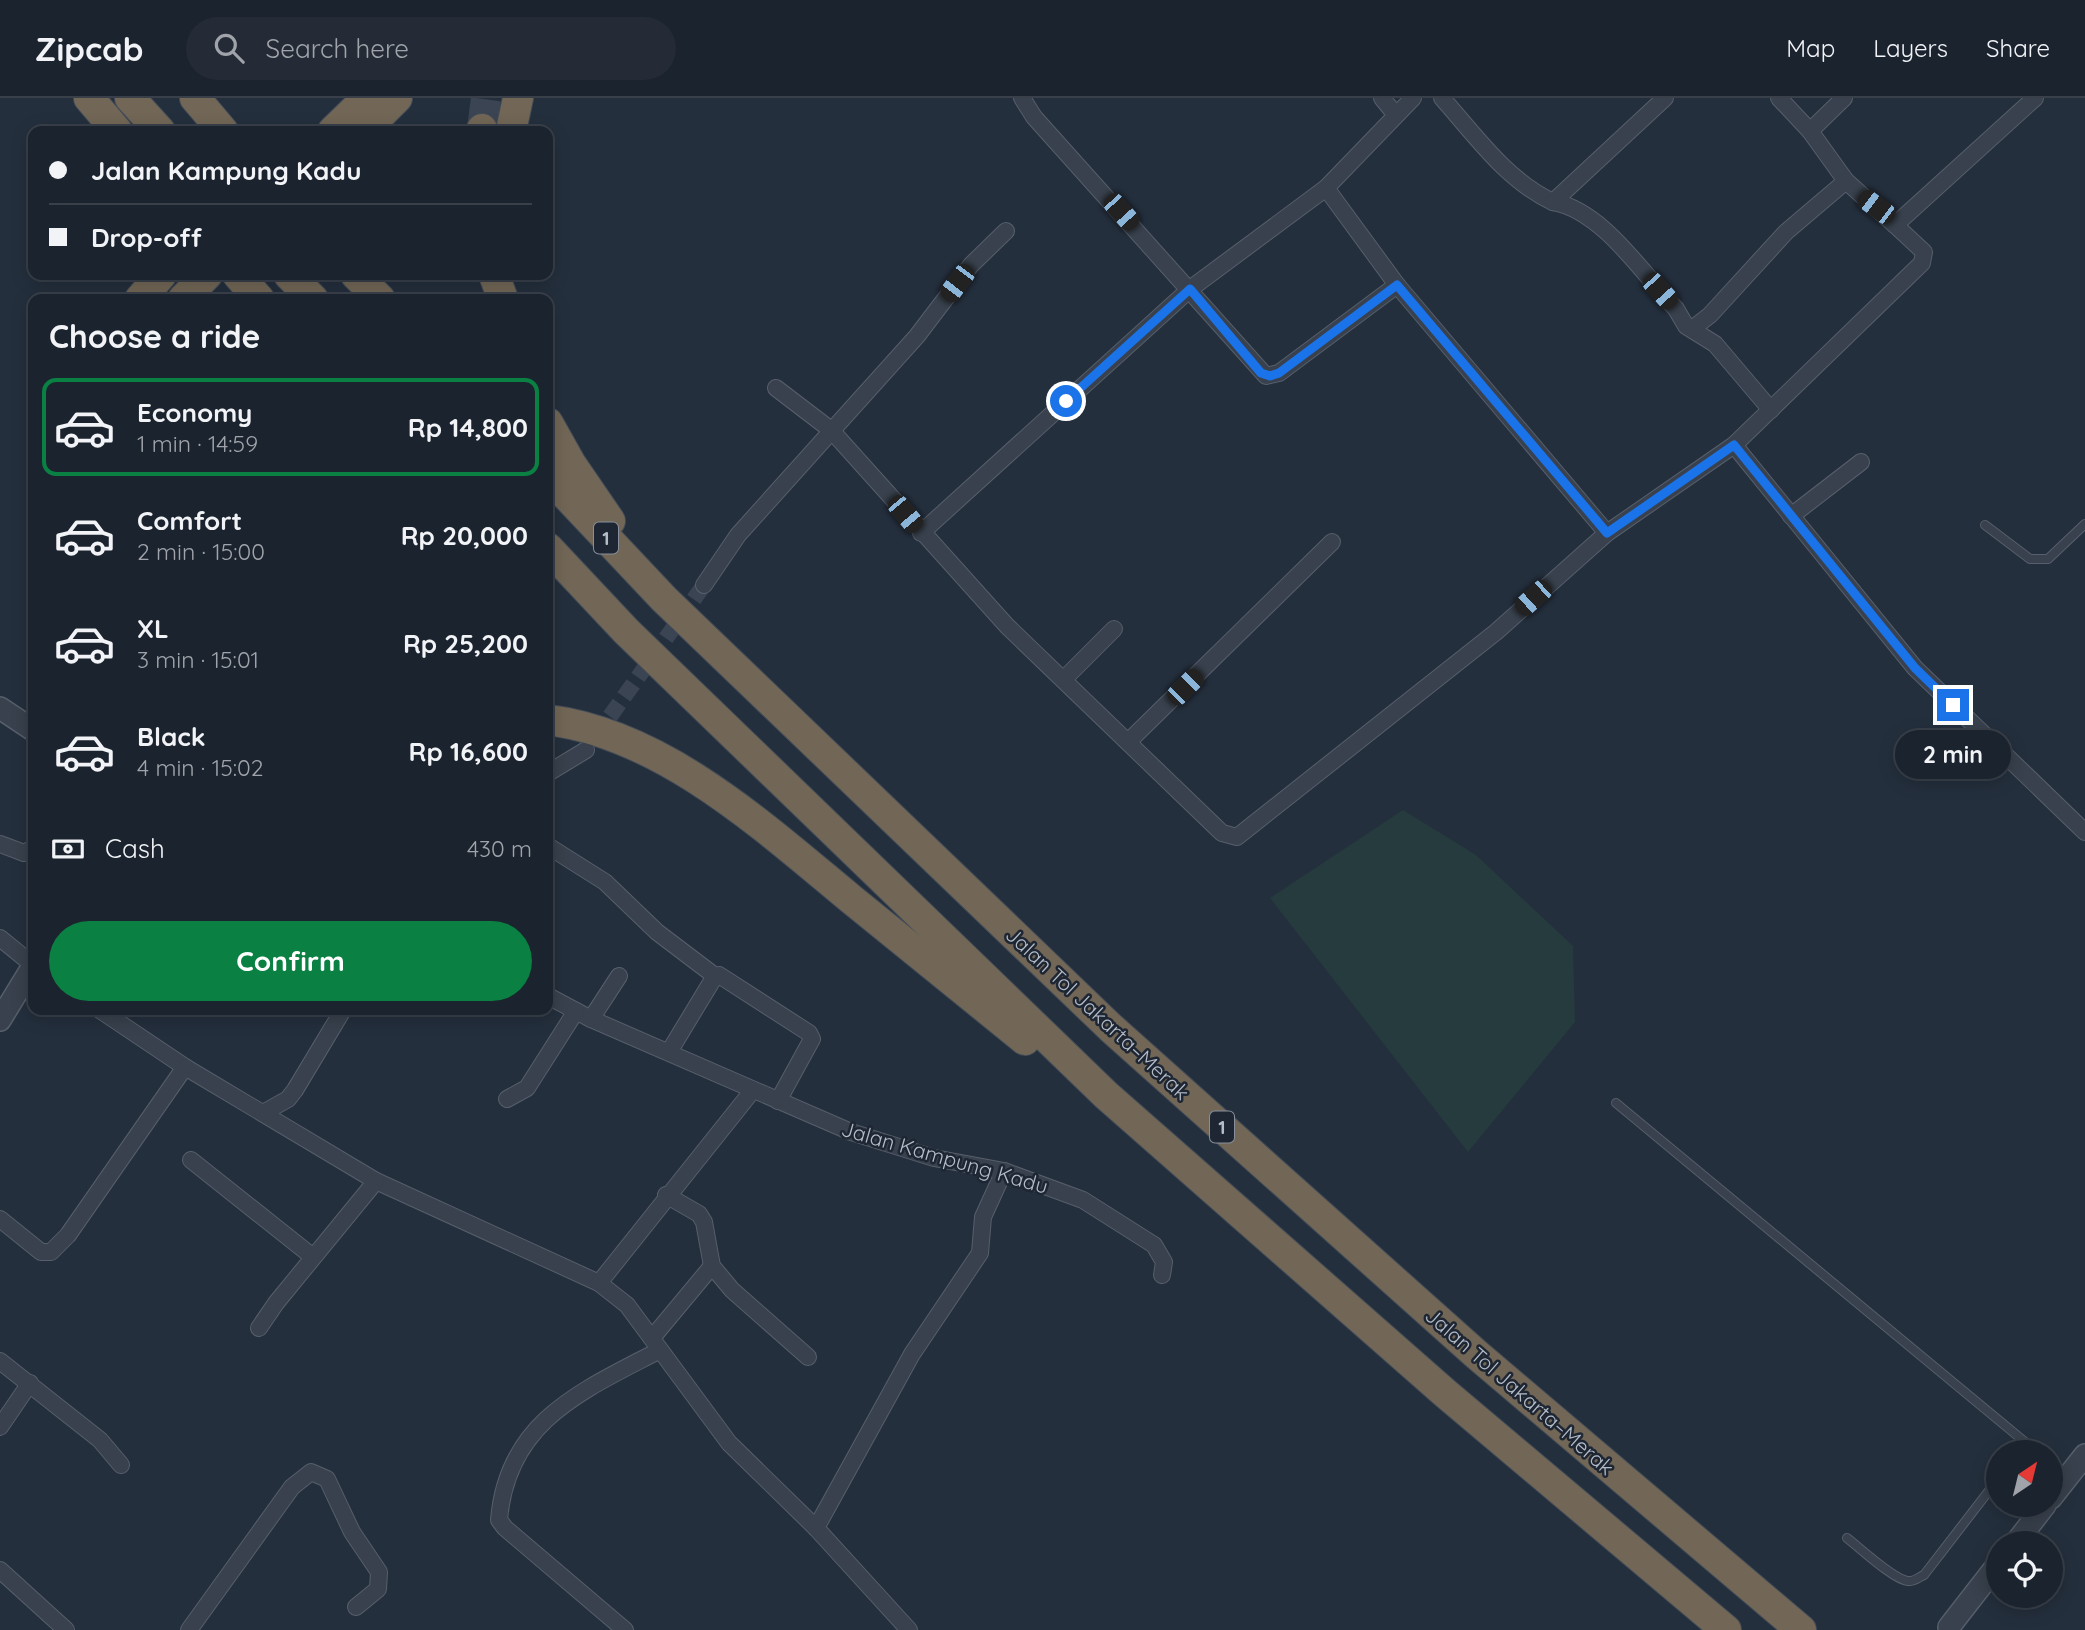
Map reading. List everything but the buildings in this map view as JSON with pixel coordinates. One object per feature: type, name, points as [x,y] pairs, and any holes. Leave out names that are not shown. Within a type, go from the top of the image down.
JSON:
[{"type":"highway","points":[[89,98],[113,126]]},
{"type":"highway","points":[[131,98],[156,126]]},
{"type":"highway","points":[[195,98],[219,126]]},
{"type":"highway","points":[[339,126],[367,98]]},
{"type":"highway","points":[[369,126],[397,98]]},
{"type":"highway","points":[[495,126],[518,98]]},
{"type":"highway","points":[[144,294],[157,280]]},
{"type":"highway","points":[[188,294],[202,280]]},
{"type":"highway","points":[[294,280],[308,294]]},
{"type":"highway","points":[[361,280],[375,294]]},
{"type":"highway","points":[[553,432],[571,464],[664,599]]},
{"type":"highway","name":"Jalan Tol Jakarta–Merak","points":[[553,481],[664,599],[1111,1028],[1476,1354],[1801,1630]]},
{"type":"highway","name":"1","points":[[553,553],[626,631],[1106,1095],[1445,1393],[1726,1630]]},
{"type":"highway","points":[[553,721],[622,740],[697,779],[758,822],[1051,1062],[1106,1095]]},
{"type":"street","points":[[1021,98],[1034,117],[1190,289],[1261,373],[1270,376],[1279,373],[1397,285]]},
{"type":"street","points":[[1382,98],[1395,114]]},
{"type":"street","points":[[921,533],[1190,289],[1326,188],[1413,98]]},
{"type":"street","points":[[1442,98],[1507,170],[1532,191],[1553,202],[1571,205],[1596,221],[1692,329],[1715,344],[1771,410]]},
{"type":"street","points":[[1553,202],[1665,98]]},
{"type":"street","points":[[775,388],[831,430],[1007,626],[1222,833],[1237,837],[1496,632],[1607,533],[1734,445],[1922,263],[1924,252],[1846,181],[1810,131],[1779,98]]},
{"type":"street","points":[[1810,131],[1844,98]]},
{"type":"street","points":[[1895,225],[2035,98]]},
{"type":"street","points":[[1692,329],[1710,314],[1786,232],[1846,181]]},
{"type":"street","points":[[1326,188],[1397,285],[1607,533]]},
{"type":"street","points":[[704,585],[738,535],[916,336],[971,265],[1006,231]]},
{"type":"street","points":[[1734,445],[1915,668],[2085,832]]},
{"type":"street","points":[[1791,516],[1861,462]]},
{"type":"street","points":[[1129,741],[1332,542]]},
{"type":"street","points":[[1064,679],[1114,629]]},
{"type":"street","points":[[0,708],[28,727]]},
{"type":"street","points":[[553,770],[586,750]]},
{"type":"street","points":[[0,844],[24,853],[28,851]]},
{"type":"street","points":[[553,849],[605,882],[657,932],[715,976],[719,975],[809,1033],[812,1040],[778,1101]]},
{"type":"street","points":[[0,938],[28,962]]},
{"type":"street","points":[[0,1020],[28,974]]},
{"type":"street","points":[[591,1019],[619,976]]},
{"type":"street","points":[[669,1052],[715,976]]},
{"type":"street","name":"Jalan Kampung Kadu","points":[[553,999],[591,1019],[851,1132],[934,1158],[1004,1171],[1083,1200],[1154,1245],[1164,1262],[1162,1275]]},
{"type":"street","points":[[507,1098],[527,1088],[576,1011]]},
{"type":"street","points":[[107,1015],[185,1067],[376,1181],[599,1283],[627,1305],[729,1443],[817,1528],[909,1630]]},
{"type":"street","points":[[263,1113],[288,1098],[295,1090],[340,1015]]},
{"type":"street","points":[[0,1219],[41,1252],[51,1252],[68,1235],[185,1067]]},
{"type":"street","points":[[599,1283],[666,1195],[707,1150],[753,1090]]},
{"type":"street","points":[[191,1160],[313,1257]]},
{"type":"street","points":[[817,1528],[912,1354],[980,1253],[983,1217],[1004,1171]]},
{"type":"street","points":[[259,1328],[376,1181]]},
{"type":"street","points":[[666,1195],[699,1214],[704,1222],[712,1266],[732,1290],[808,1357]]},
{"type":"street","points":[[625,1630],[505,1528],[499,1520],[501,1490],[516,1455],[545,1419],[656,1344],[712,1266]]},
{"type":"street","points":[[0,1361],[100,1440],[121,1465]]},
{"type":"street","points":[[0,1427],[30,1383]]},
{"type":"street","points":[[2063,1468],[2085,1455]]},
{"type":"street","points":[[189,1630],[292,1487],[311,1472],[327,1479],[352,1532],[379,1572],[378,1588],[356,1606]]},
{"type":"street","points":[[2025,1531],[2036,1517]]},
{"type":"street","points":[[0,1570],[66,1630]]},
{"type":"street","points":[[1949,1627],[1986,1579]]},
{"type":"lane","points":[[1985,525],[2031,559],[2040,561],[2048,559],[2085,524]]},
{"type":"lane","points":[[1616,1103],[2021,1440]]},
{"type":"lane","points":[[1847,1538],[1896,1575],[1908,1581],[1916,1580],[1924,1574],[1986,1494]]},
{"type":"green space","points":[[1403,810],[1476,855],[1573,946],[1575,1022],[1468,1152],[1270,898]]},
{"type":"tunnel","points":[[482,126],[486,98]]},
{"type":"tunnel","points":[[596,736],[704,585]]},
{"type":"route","points":[[1066,401],[1190,289],[1261,373],[1270,376],[1279,373],[1397,285],[1607,533],[1734,445],[1915,668],[1953,705]]}]
